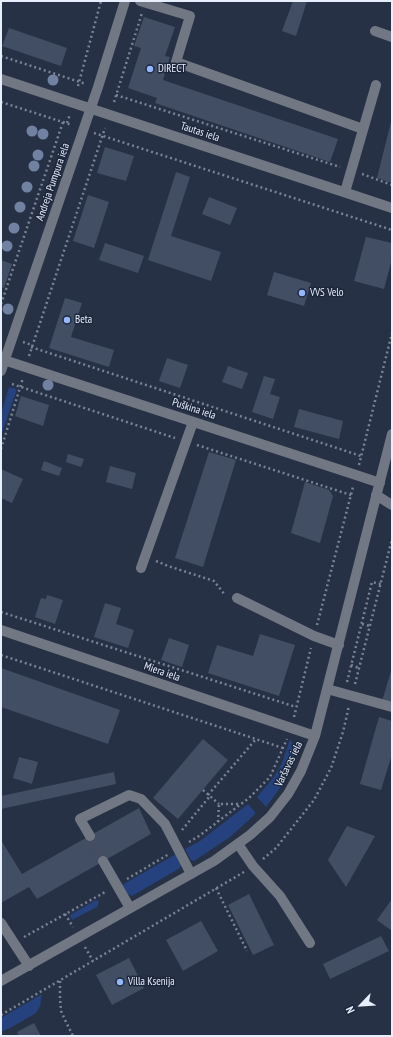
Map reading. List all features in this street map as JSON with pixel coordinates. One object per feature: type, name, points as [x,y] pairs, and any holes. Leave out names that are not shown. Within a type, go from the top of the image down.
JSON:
[{"type":"street","name":"Andreja Pumpura iela","points":[[1,371],[3,360],[91,108],[125,1]]},
{"type":"street","points":[[143,2],[190,16],[176,62],[363,128]]},
{"type":"street","points":[[375,31],[392,37]]},
{"type":"street","name":"Tautas iela","points":[[1,79],[392,208]]},
{"type":"street","points":[[345,192],[376,85]]},
{"type":"street","name":"Puškina iela","points":[[3,360],[380,484]]},
{"type":"street","points":[[141,568],[193,422]]},
{"type":"street","name":"Varšavas iela","points":[[1,981],[214,861],[250,835],[270,817],[288,794],[301,771],[316,736],[392,434]]},
{"type":"street","points":[[376,495],[392,505]]},
{"type":"street","points":[[237,598],[314,636],[339,645]]},
{"type":"street","name":"Miera iela","points":[[1,630],[316,736]]},
{"type":"street","points":[[327,689],[392,707]]},
{"type":"street","points":[[90,836],[80,819],[129,795],[141,799],[165,824],[191,874]]},
{"type":"street","points":[[238,844],[253,866],[280,896],[310,943]]},
{"type":"street","points":[[104,861],[130,908]]},
{"type":"street","points":[[1,923],[29,966]]},
{"type":"path","points":[[78,86],[101,1]]},
{"type":"path","points":[[114,102],[143,2]]},
{"type":"path","points":[[1,56],[86,84]]},
{"type":"path","points":[[112,91],[116,94],[351,170],[392,185]]},
{"type":"path","points":[[1,102],[72,125]]},
{"type":"path","points":[[67,123],[71,113]]},
{"type":"path","points":[[1,304],[63,122]]},
{"type":"path","points":[[105,128],[31,347],[361,456],[392,333]]},
{"type":"path","points":[[102,136],[392,230]]},
{"type":"path","points":[[23,342],[32,344]]},
{"type":"path","points":[[1,448],[20,387]]},
{"type":"path","points":[[1,612],[296,707],[351,495]]},
{"type":"path","points":[[347,695],[359,668],[392,539]]},
{"type":"path","points":[[153,556],[156,561],[168,566],[214,581],[224,595],[237,598]]},
{"type":"path","points":[[1,1015],[253,866],[276,848],[314,800],[331,768],[343,732],[351,665],[372,582],[381,584]]},
{"type":"path","points":[[362,624],[370,626]]},
{"type":"path","points":[[1,654],[284,748],[270,777],[249,798],[199,836],[176,844],[117,885],[14,943]]},
{"type":"path","points":[[351,665],[359,668]]},
{"type":"path","points":[[176,844],[209,795],[256,739]]},
{"type":"path","points":[[203,790],[219,804],[241,804]]},
{"type":"path","points":[[218,822],[219,804]]},
{"type":"path","points":[[216,888],[247,951]]},
{"type":"path","points":[[65,914],[74,929]]},
{"type":"path","points":[[84,946],[93,961]]},
{"type":"path","points":[[60,980],[61,1011],[73,1036]]},
{"type":"shaded area","points":[[9,387],[17,389],[1,436],[1,414]]},
{"type":"shaded area","points":[[290,739],[294,745],[295,752],[289,770],[280,788],[266,807],[257,797],[273,778],[282,763]]},
{"type":"shaded area","points":[[248,804],[255,812],[249,820],[230,837],[194,861],[191,860],[185,849],[200,841]]},
{"type":"shaded area","points":[[176,854],[181,863],[180,868],[132,896],[127,894],[122,885]]},
{"type":"shaded area","points":[[96,900],[99,902],[97,907],[72,920],[70,915]]},
{"type":"shaded area","points":[[42,994],[40,1006],[36,1013],[1,1032],[1,1018]]},
{"type":"building","points":[[293,1],[307,1],[296,36],[282,31]]},
{"type":"building","points":[[144,17],[175,27],[165,56],[170,57],[163,80],[338,139],[330,162],[155,103],[157,98],[128,88],[141,48],[134,46]]},
{"type":"building","points":[[9,28],[67,48],[61,66],[2,46]]},
{"type":"building","points":[[392,122],[392,183],[377,178]]},
{"type":"building","points":[[105,147],[134,156],[126,181],[97,173]]},
{"type":"building","points":[[176,172],[190,177],[171,236],[221,252],[211,281],[148,260]]},
{"type":"building","points":[[88,195],[109,202],[94,248],[73,241]]},
{"type":"building","points":[[209,197],[237,208],[230,225],[202,214]]},
{"type":"building","points":[[366,237],[392,243],[392,259],[384,289],[354,281]]},
{"type":"building","points":[[105,243],[144,256],[138,273],[99,260]]},
{"type":"building","points":[[1,260],[12,264],[4,288],[1,287]]},
{"type":"building","points":[[274,272],[311,283],[304,306],[267,295]]},
{"type":"building","name":"Beta","points":[[65,298],[82,303],[71,337],[114,350],[109,367],[49,348]]},
{"type":"building","points":[[167,358],[188,365],[180,388],[159,381]]},
{"type":"building","points":[[228,366],[248,373],[242,389],[222,382]]},
{"type":"building","points":[[264,376],[275,379],[270,394],[280,397],[273,419],[252,412]]},
{"type":"building","points":[[21,396],[49,405],[43,426],[15,416]]},
{"type":"building","points":[[299,409],[343,421],[339,439],[294,427]]},
{"type":"building","points":[[209,452],[236,460],[203,567],[175,558]]},
{"type":"building","points":[[68,454],[84,459],[81,467],[66,462]]},
{"type":"building","points":[[44,461],[62,468],[59,476],[41,470]]},
{"type":"building","points":[[110,466],[136,473],[132,489],[106,482]]},
{"type":"building","points":[[1,469],[23,479],[12,503],[1,498]]},
{"type":"building","points":[[305,482],[329,490],[333,496],[320,543],[291,533]]},
{"type":"building","points":[[47,595],[63,600],[55,624],[35,617],[41,598],[46,599]]},
{"type":"building","points":[[105,603],[121,608],[116,624],[134,630],[128,648],[94,637]]},
{"type":"building","points":[[260,634],[295,645],[279,696],[208,673],[217,645],[253,656]]},
{"type":"building","points":[[169,638],[189,645],[182,667],[161,660]]},
{"type":"building","points":[[1,668],[120,710],[108,744],[1,707]]},
{"type":"building","points":[[392,668],[392,704],[382,701]]},
{"type":"building","points":[[379,717],[392,721],[392,754],[381,790],[360,784]]},
{"type":"building","points":[[203,739],[228,760],[178,819],[153,798]]},
{"type":"building","points":[[19,757],[38,762],[32,784],[13,778]]},
{"type":"building","points":[[114,772],[116,784],[1,809],[1,796]]},
{"type":"building","points":[[139,808],[151,834],[37,899],[29,887],[1,903],[1,840],[22,874]]},
{"type":"building","points":[[347,826],[375,836],[346,887],[328,860]]},
{"type":"building","points":[[249,894],[274,945],[253,955],[228,905]]},
{"type":"building","points":[[392,899],[392,931],[377,920]]},
{"type":"building","points":[[201,921],[218,951],[183,971],[166,940]]},
{"type":"building","points":[[381,936],[389,951],[330,979],[323,964]]},
{"type":"building","name":"Villa Ksenija","points":[[129,958],[144,988],[112,1005],[96,975]]},
{"type":"building","points":[[34,1023],[41,1036],[19,1036],[17,1032]]},
{"type":"tunnel","points":[[90,836],[103,861]]},
{"type":"place","name":"DIRECT","points":[[150,69]]},
{"type":"place","name":"VVS Velo","points":[[302,293]]},
{"type":"place","name":"Beta","points":[[67,320]]},
{"type":"place","name":"Villa Ksenija","points":[[120,982]]}]
